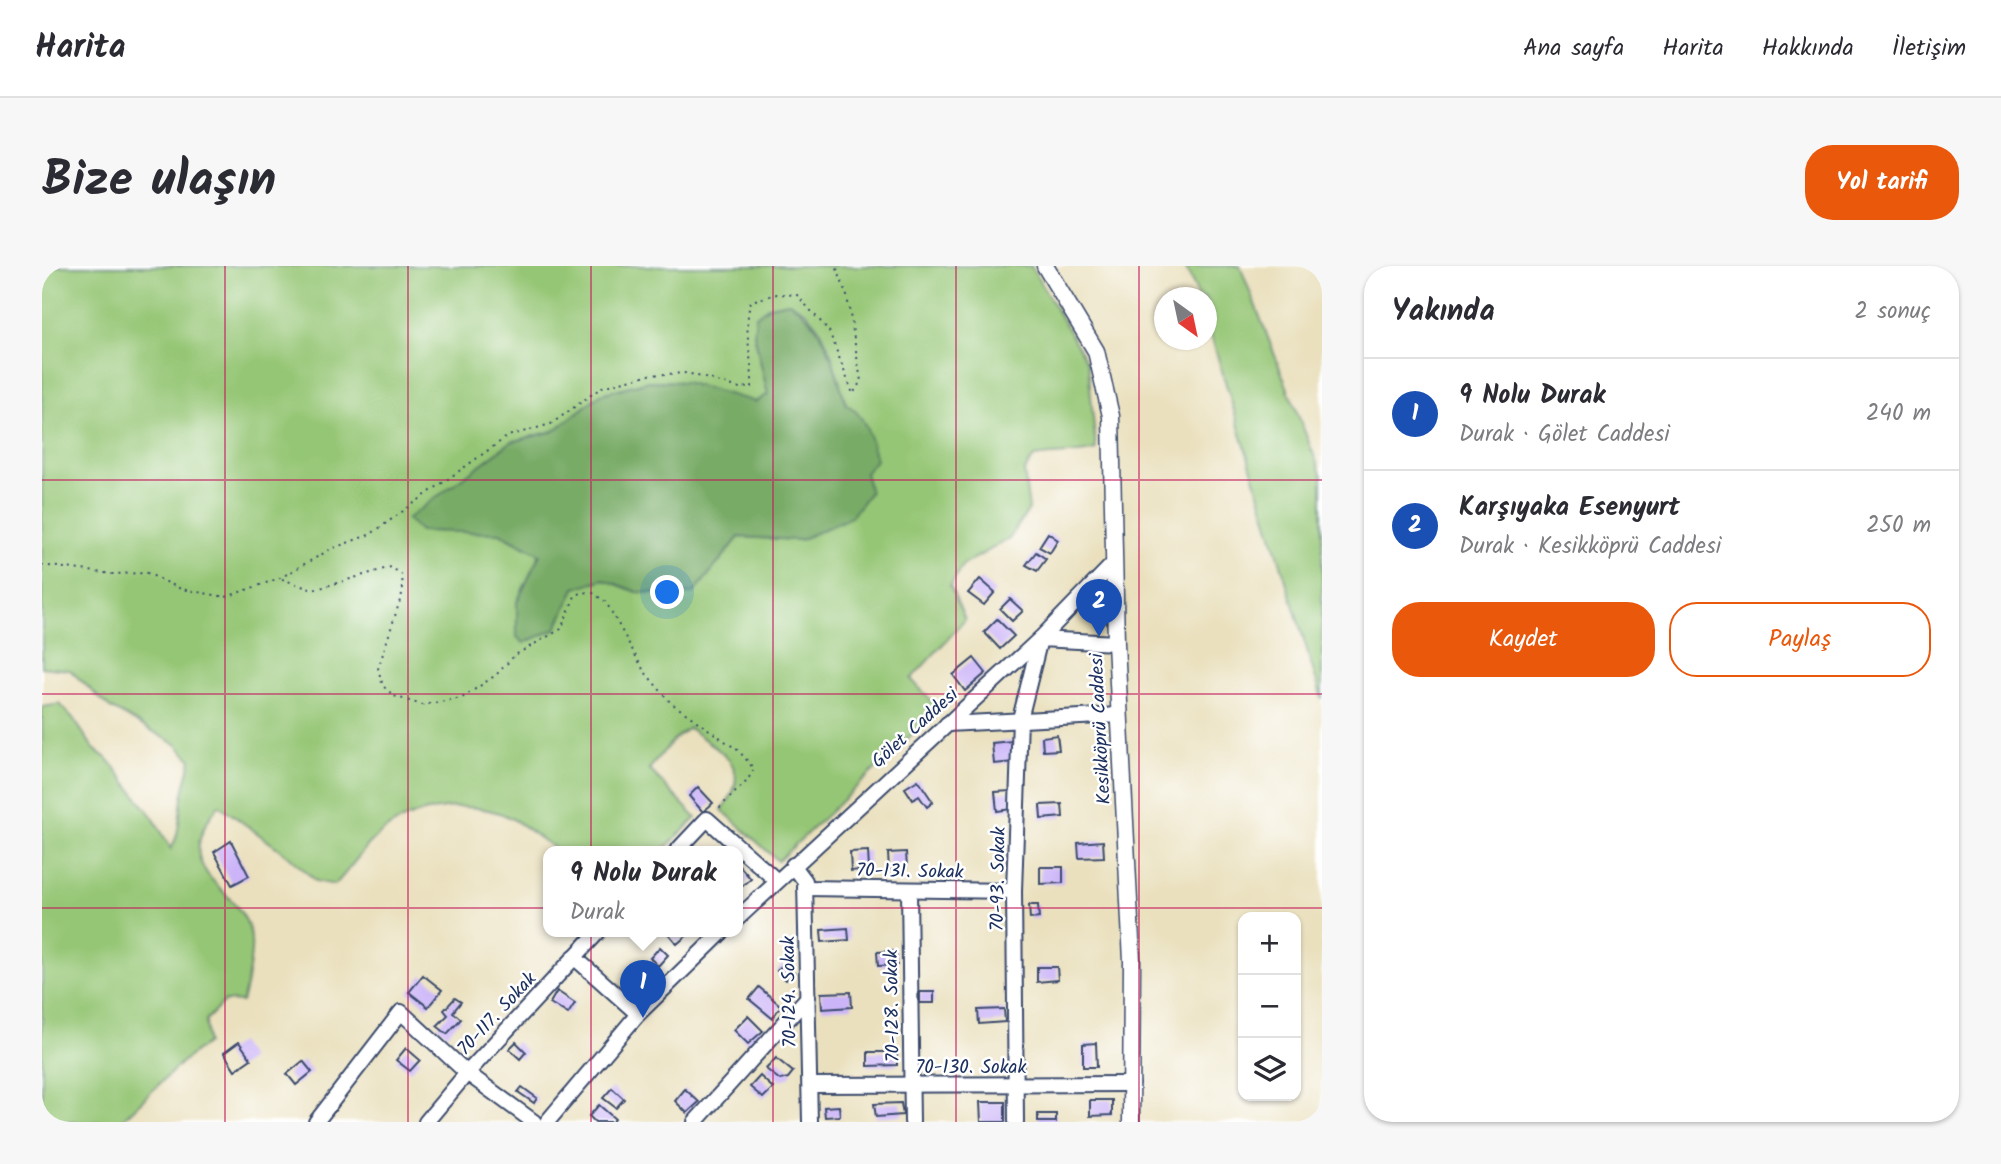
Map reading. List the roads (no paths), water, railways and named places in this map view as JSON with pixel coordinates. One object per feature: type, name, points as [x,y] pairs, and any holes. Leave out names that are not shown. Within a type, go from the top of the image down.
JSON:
[{"type":"street","name":"Kesikköprü Caddesi","points":[[1045,266],[1096,351],[1111,416],[1116,643],[1132,961],[1131,1122]]},
{"type":"street","name":"Gölet Caddesi","points":[[743,912],[1040,639],[1114,562]]},
{"type":"street","points":[[1040,639],[1116,643]]},
{"type":"street","name":"70-93. Sokak","points":[[1016,1122],[1014,891],[1020,719],[1040,639]]},
{"type":"street","points":[[947,724],[1119,715]]},
{"type":"street","points":[[682,846],[707,820],[737,846]]},
{"type":"street","points":[[743,851],[776,880]]},
{"type":"street","name":"70-124. Sokak","points":[[793,864],[805,881],[810,1122]]},
{"type":"street","name":"70-131. Sokak","points":[[805,888],[1014,891]]},
{"type":"street","name":"70-128. Sokak","points":[[909,890],[912,1122]]},
{"type":"street","name":"70-117. Sokak","points":[[426,1122],[467,1073],[593,937]]},
{"type":"street","points":[[547,1122],[638,1014],[717,937]]},
{"type":"street","points":[[574,957],[638,1014]]},
{"type":"street","points":[[695,1122],[808,997]]},
{"type":"street","points":[[316,1122],[401,1012],[467,1073],[534,1122]]},
{"type":"street","name":"70-130. Sokak","points":[[810,1085],[1132,1084]]},
{"type":"place","name":"Karşıyaka Esenyurt","points":[[1099,637]]},
{"type":"place","name":"9 Nolu Durak","points":[[643,1018]]}]
